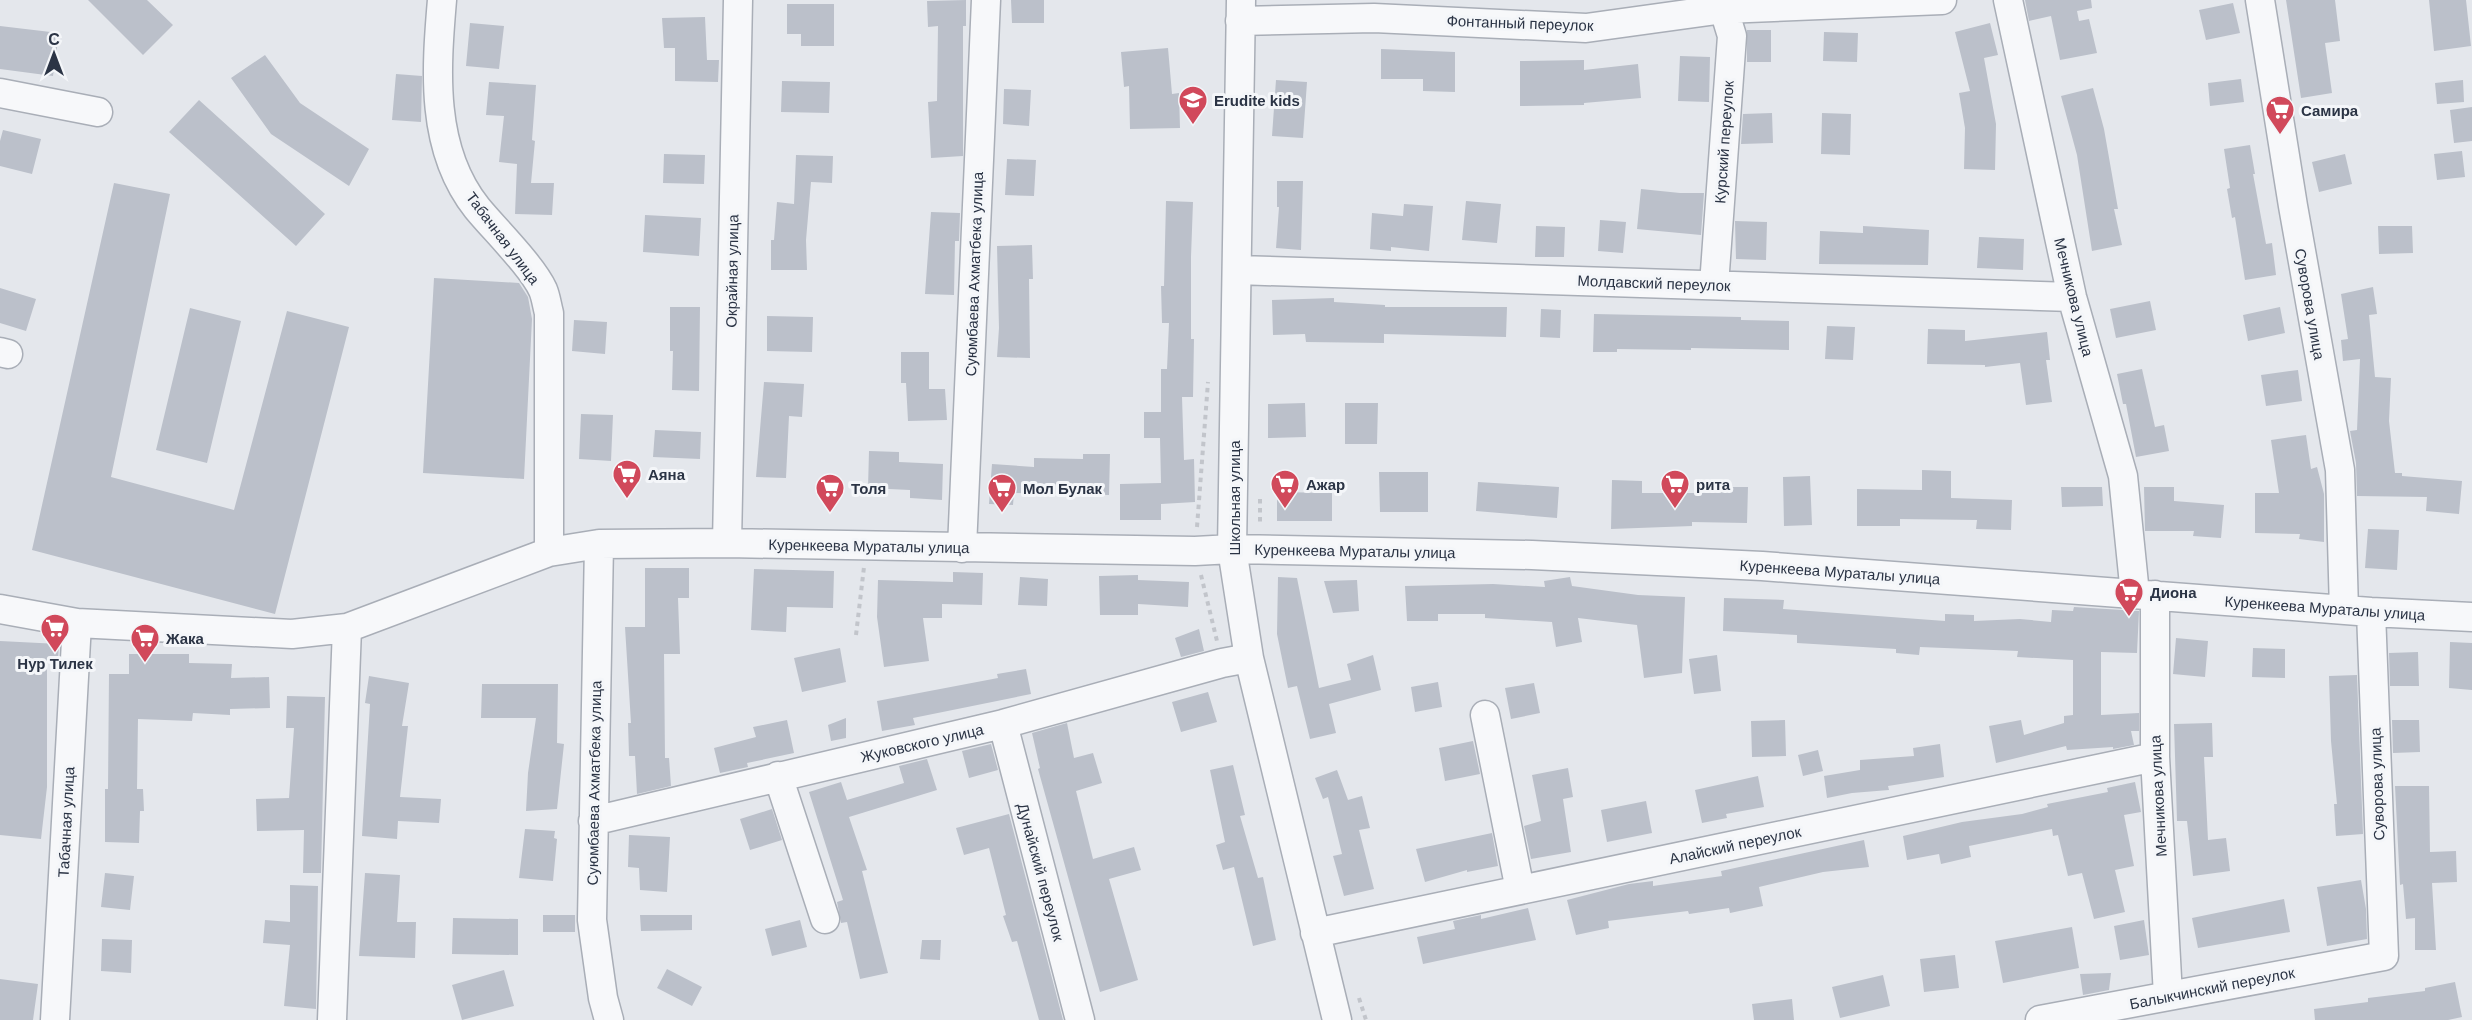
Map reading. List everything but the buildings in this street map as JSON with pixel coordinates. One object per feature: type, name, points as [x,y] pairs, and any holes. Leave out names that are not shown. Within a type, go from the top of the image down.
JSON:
[{"type":"street","name":"Табачная улица","points":[[442,0],[436,68],[440,116],[453,166],[475,205],[532,273],[543,290],[549,313],[549,552]]},
{"type":"street","name":"Окрайная улица","points":[[727,543],[738,0]]},
{"type":"street","name":"Суюмбаева Ахматбека улица","points":[[962,548],[986,0]]},
{"type":"street","name":"Фонтанный переулок","points":[[1241,11],[1587,28],[1723,5],[1942,0]]},
{"type":"street","name":"Мечникова улица","points":[[2008,0],[2072,297],[2123,476],[2145,594],[2168,996]]},
{"type":"street","name":"Суворова улица","points":[[2260,0],[2295,217],[2340,470],[2357,611],[2384,956]]},
{"type":"street","name":"Курский переулок","points":[[1714,285],[1732,36],[1723,5]]},
{"type":"street","name":"Школьная улица","points":[[1241,11],[1232,549],[1249,658],[1337,1020]]},
{"type":"street","points":[[0,93],[98,112]]},
{"type":"street","name":"Молдавский переулок","points":[[1237,270],[2072,297]]},
{"type":"street","name":"Куренкеева Мураталы улица","points":[[0,609],[77,623],[292,634],[347,628],[549,552],[599,544],[727,543],[1532,555],[1750,565],[2357,611],[2472,617]]},
{"type":"street","name":"Суюмбаева Ахматбека улица","points":[[599,544],[592,921],[603,998],[609,1020]]},
{"type":"street","name":"Табачная улица","points":[[55,1020],[77,623]]},
{"type":"street","points":[[333,1020],[347,628]]},
{"type":"street","name":"Жуковского улица","points":[[593,821],[1003,724],[1222,663],[1249,658]]},
{"type":"street","points":[[1485,714],[1520,890]]},
{"type":"street","name":"Дунайский переулок","points":[[1003,724],[1080,1020]]},
{"type":"street","name":"Алайский переулок","points":[[1316,933],[2155,757]]},
{"type":"street","points":[[778,776],[825,919]]},
{"type":"street","name":"Балыкчинский переулок","points":[[2040,1020],[2384,956]]},
{"type":"path","points":[[856,635],[866,546]]},
{"type":"place","name":"Erudite kids","points":[[1193,126]]},
{"type":"place","name":"Самира","points":[[2280,136]]},
{"type":"place","name":"Аяна","points":[[627,500]]},
{"type":"place","name":"Ажар","points":[[1285,510]]},
{"type":"place","name":"рита","points":[[1675,510]]},
{"type":"place","name":"Толя","points":[[830,514]]},
{"type":"place","name":"Мол Булак","points":[[1002,514]]},
{"type":"place","name":"Диона","points":[[2129,618]]},
{"type":"place","name":"Нур Тилек","points":[[55,654]]},
{"type":"place","name":"Жака","points":[[145,664]]}]
